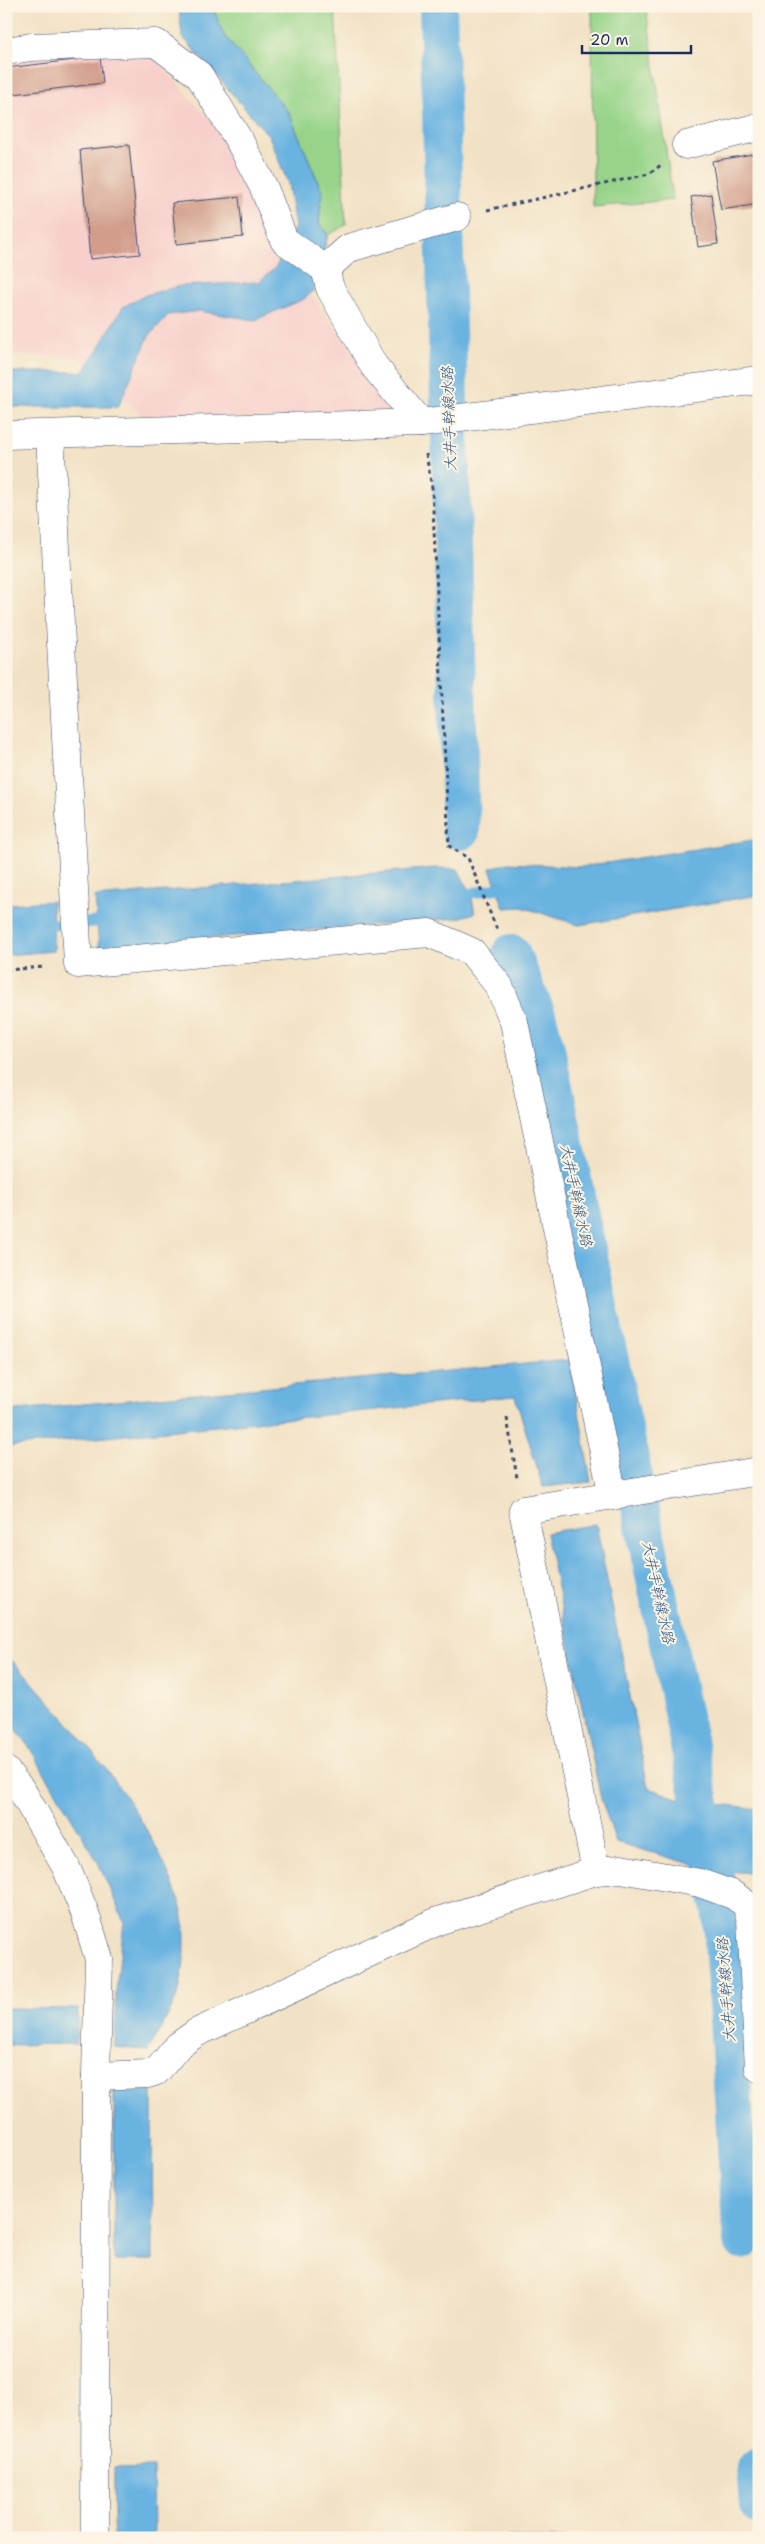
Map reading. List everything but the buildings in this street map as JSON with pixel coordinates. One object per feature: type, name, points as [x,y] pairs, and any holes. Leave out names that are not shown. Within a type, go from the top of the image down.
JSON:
[{"type":"street","points":[[6,51],[30,47],[156,43],[199,75],[240,142],[260,180],[284,240],[325,269],[330,288],[341,310],[374,366],[421,423]]},
{"type":"street","points":[[686,145],[759,126]]},
{"type":"street","points":[[325,269],[349,248],[457,217]]},
{"type":"street","points":[[6,435],[421,423],[759,380]]},
{"type":"street","points":[[50,434],[78,964],[429,934],[472,952],[499,986],[514,1022],[612,1496]]},
{"type":"street","points":[[596,1871],[523,1510],[759,1471]]},
{"type":"street","points":[[6,1772],[22,1791],[66,1867],[99,1959],[96,2076],[95,2538]]},
{"type":"street","points":[[96,2076],[148,2074],[157,2071],[178,2046],[196,2033],[438,1921],[596,1871],[621,1869],[700,1883],[733,1895],[746,1904],[751,1920],[759,2068]]},
{"type":"path","points":[[457,217],[649,174],[686,145]]},
{"type":"path","points":[[421,423],[432,488],[449,846],[468,858],[489,908]]},
{"type":"path","points":[[6,970],[78,964]]},
{"type":"path","points":[[507,1418],[523,1510]]},
{"type":"shaded area","points":[[147,49],[231,144],[275,244],[399,417],[144,418],[78,357],[6,355],[6,61]]},
{"type":"green space","points":[[212,6],[335,6],[346,225],[328,235],[319,223],[322,191],[289,113],[224,35]]},
{"type":"green space","points":[[592,6],[646,6],[673,200],[593,207]]},
{"type":"water","points":[[179,6],[212,6],[224,35],[289,113],[322,191],[319,223],[328,235],[313,291],[304,299],[255,320],[199,311],[168,315],[149,336],[118,407],[6,407],[6,372],[84,372],[123,307],[146,295],[180,286],[259,282],[276,267],[295,227],[288,183],[269,136],[182,36]]},
{"type":"water","points":[[759,839],[759,895],[579,925],[522,907],[504,908],[490,868],[508,863],[581,867]]},
{"type":"water","points":[[436,868],[458,869],[471,895],[475,913],[458,918],[99,947],[95,897]]},
{"type":"water","points":[[52,901],[54,951],[6,955],[6,904]]},
{"type":"water","points":[[570,1360],[591,1482],[543,1487],[515,1396],[6,1447],[6,1411]]},
{"type":"water","points":[[596,1524],[648,1788],[683,1800],[695,1865],[616,1842],[601,1799],[546,1533]]},
{"type":"water","points":[[6,1654],[57,1710],[107,1770],[129,1801],[149,1834],[166,1868],[180,1904],[183,1914],[185,1945],[180,1986],[171,2010],[148,2051],[115,2047],[116,1991],[124,1922],[98,1862],[25,1740],[6,1719]]},
{"type":"water","points":[[720,1804],[759,1809],[759,1874],[730,1871]]},
{"type":"water","points":[[6,2008],[78,2009],[76,2044],[6,2045]]},
{"type":"water","points":[[114,2090],[152,2090],[153,2260],[114,2260]]},
{"type":"water","points":[[153,2467],[154,2537],[744,2538],[114,2538],[114,2468]]},
{"type":"waterway","name":"大井手幹線水路","points":[[438,6],[461,831]]},
{"type":"waterway","name":"大井手幹線水路","points":[[456,896],[511,887]]},
{"type":"waterway","points":[[53,925],[111,921]]},
{"type":"waterway","name":"大井手幹線水路","points":[[511,953],[537,1015],[546,1049],[714,1867],[722,1922],[742,2241]]},
{"type":"waterway","name":"大井手幹線水路","points":[[756,2468],[759,2505]]}]
